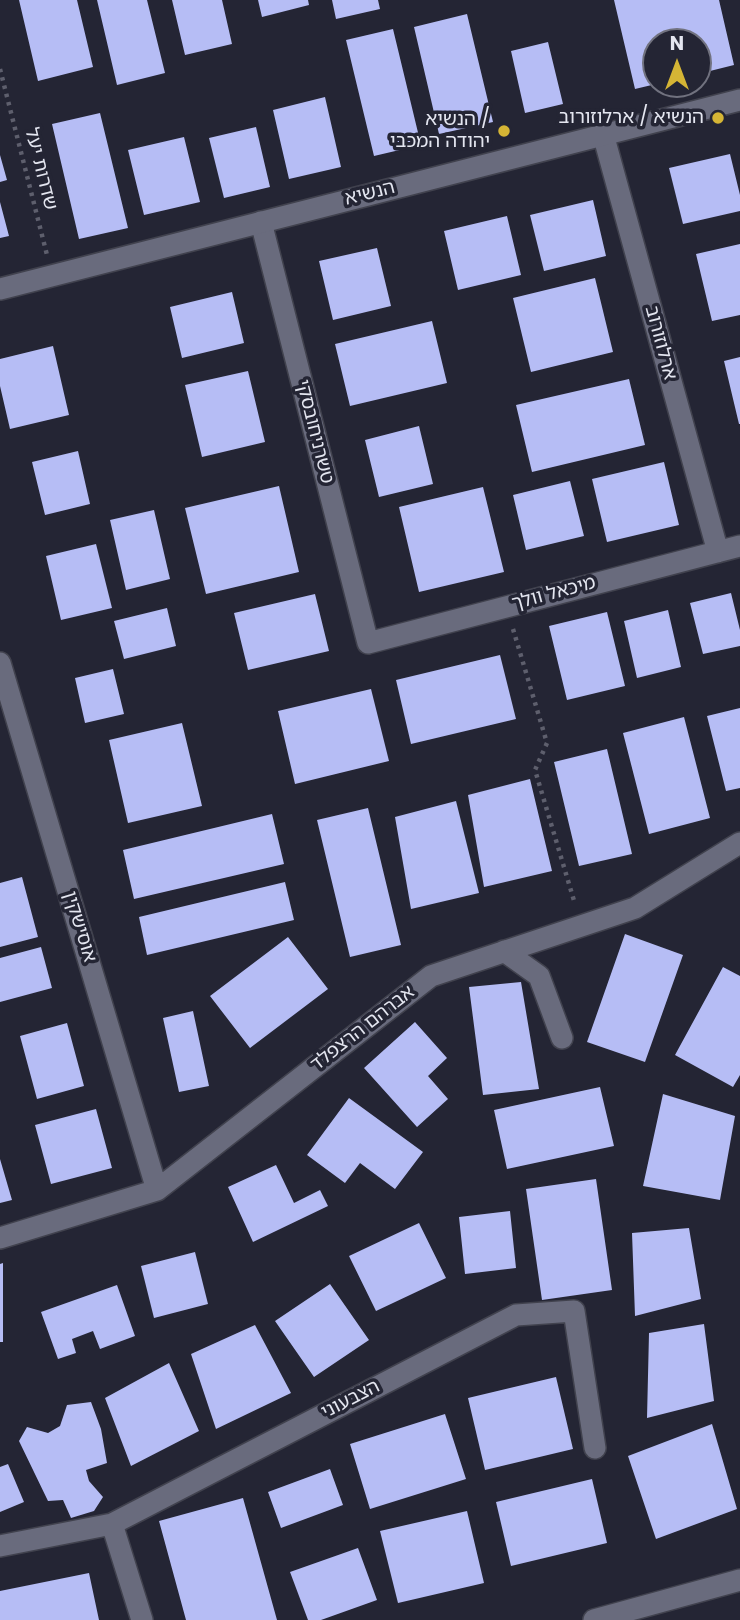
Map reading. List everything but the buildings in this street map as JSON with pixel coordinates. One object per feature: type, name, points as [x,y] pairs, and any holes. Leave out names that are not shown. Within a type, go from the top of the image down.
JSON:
[{"type":"street","name":"הנשיא","points":[[0,289],[740,100]]},
{"type":"street","name":"ארלוזורוב","points":[[603,134],[718,552]]},
{"type":"street","name":"טשרניחובסקי","points":[[261,222],[368,643]]},
{"type":"street","name":"מיכאל וולך","points":[[368,643],[740,546]]},
{"type":"street","name":"אוסישקין","points":[[0,663],[157,1190]]},
{"type":"street","name":"אברהם הרצפלד","points":[[0,1238],[157,1190],[431,976],[635,908],[740,843]]},
{"type":"street","points":[[504,951],[538,976],[562,1038]]},
{"type":"street","name":"הצבעוני","points":[[0,1546],[112,1524],[516,1315],[574,1311],[595,1448]]},
{"type":"street","points":[[112,1524],[142,1620]]},
{"type":"street","points":[[594,1620],[740,1580]]},
{"type":"path","name":"שדרות יעל","points":[[0,69],[52,276]]},
{"type":"path","points":[[507,606],[547,743],[535,770],[581,925]]},
{"type":"place","name":"הנשיא / ארלוזורוב","points":[[718,118]]},
{"type":"place","name":"הנשיא / יהודה המכבי","points":[[504,131]]}]
